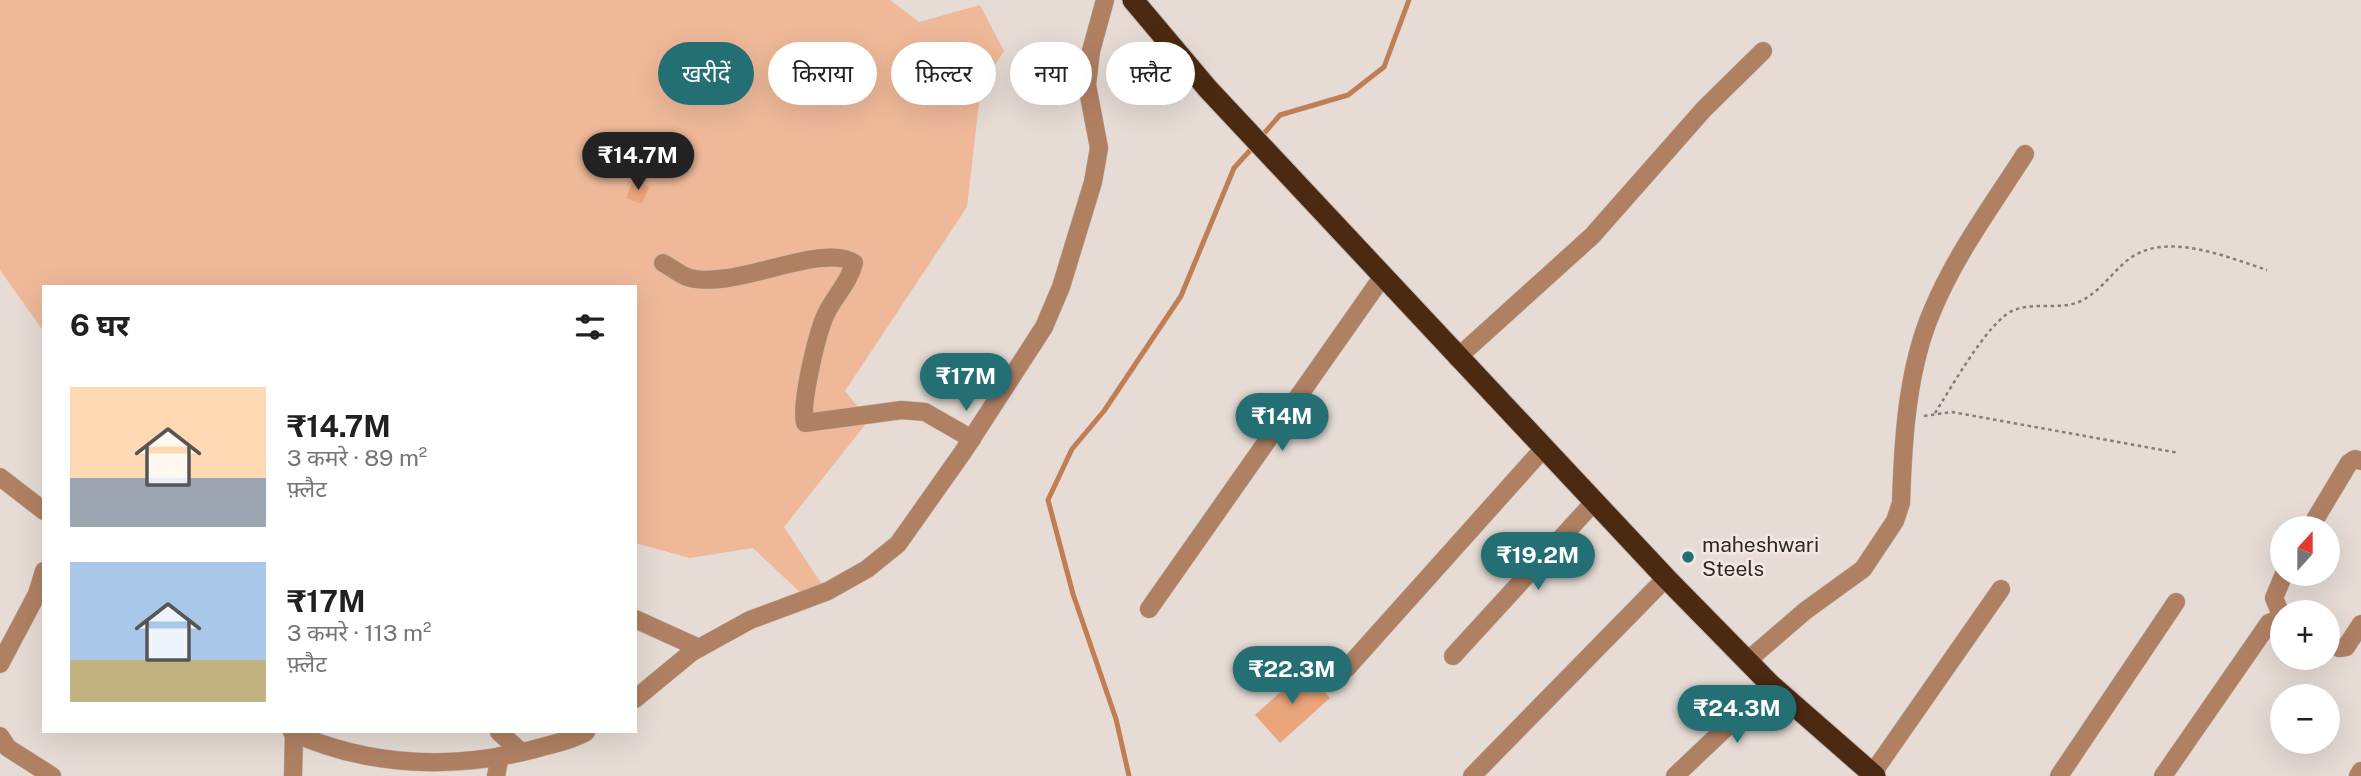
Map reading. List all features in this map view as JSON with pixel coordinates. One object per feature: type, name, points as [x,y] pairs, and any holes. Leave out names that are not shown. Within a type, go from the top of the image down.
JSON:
[{"type":"highway","points":[[1133,0],[1208,89],[1299,184],[1457,358],[1666,578],[1771,685],[1874,775]]},
{"type":"street","points":[[637,697],[699,648],[750,620],[828,591],[867,569],[898,544],[972,439],[1044,327],[1061,287],[1093,182],[1099,148],[1087,85],[1091,51],[1105,0]]},
{"type":"street","points":[[1457,358],[1592,236],[1704,109],[1763,51]]},
{"type":"street","points":[[1747,661],[1805,611],[1863,569],[1895,520],[1901,503],[1902,468],[1913,375],[1932,310],[1967,242],[2025,154]]},
{"type":"street","points":[[663,263],[687,277],[717,280],[807,261],[848,259],[854,263],[852,272],[823,320],[805,404],[805,423],[902,410],[925,412],[972,439]]},
{"type":"street","points":[[1149,609],[1382,276]]},
{"type":"street","points":[[1346,669],[1544,448]]},
{"type":"street","points":[[2318,516],[2349,463],[2355,459],[2361,461]]},
{"type":"street","points":[[0,477],[42,508]]},
{"type":"street","points":[[1453,656],[1595,501]]},
{"type":"street","points":[[0,664],[37,594],[42,578]]},
{"type":"street","points":[[1472,776],[1666,578]]},
{"type":"street","points":[[1874,775],[2001,589]]},
{"type":"street","points":[[2059,776],[2176,602]]},
{"type":"street","points":[[637,620],[699,648]]},
{"type":"street","points":[[2163,776],[2270,623]]},
{"type":"street","points":[[2340,648],[2346,647],[2361,624]]},
{"type":"street","points":[[1675,776],[1771,685]]},
{"type":"street","points":[[293,733],[293,776]]},
{"type":"street","points":[[296,733],[333,748],[395,762],[465,762],[521,752],[584,733]]},
{"type":"street","points":[[500,733],[521,752]]},
{"type":"street","points":[[0,736],[8,748],[52,776]]},
{"type":"street","points":[[496,776],[500,756]]},
{"type":"street","points":[[2358,776],[2361,771]]},
{"type":"path","points":[[1935,413],[1994,325],[2012,311],[2078,303],[2103,286],[2119,267],[2140,251],[2160,247],[2189,249],[2267,270]]},
{"type":"path","points":[[1907,436],[1924,416],[1952,412],[2179,453]]},
{"type":"shaded area","points":[[0,0],[890,0],[919,22],[980,5],[1004,51],[996,63],[996,42],[891,42],[891,105],[979,105],[967,207],[845,391],[869,420],[784,527],[823,586],[804,596],[753,548],[690,558],[637,544],[637,285],[42,285],[42,329],[0,270]]},
{"type":"building","points":[[633,181],[649,187],[642,204],[626,198]]},
{"type":"building","points":[[1305,670],[1330,698],[1280,743],[1255,715]]},
{"type":"waterway","points":[[1260,138],[1280,115],[1348,95],[1384,67],[1409,0]]},
{"type":"waterway","points":[[1129,776],[1116,719],[1073,594],[1048,500],[1072,449],[1104,411],[1181,296],[1234,168],[1254,146]]},
{"type":"place","name":"maheshwari Steels","points":[[1688,557]]}]
